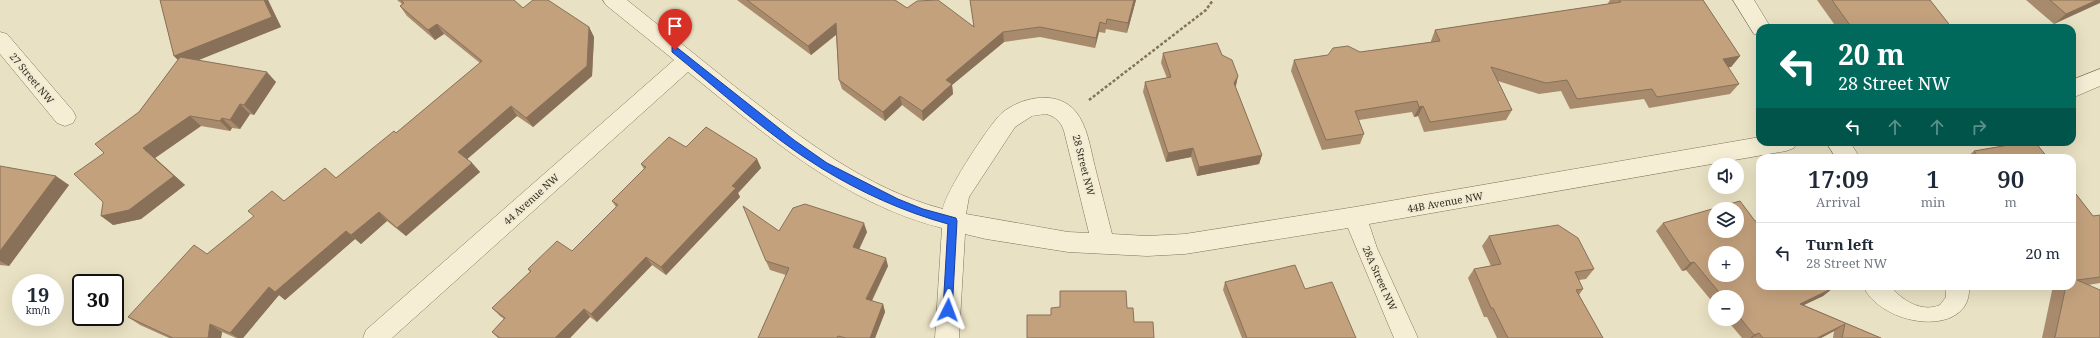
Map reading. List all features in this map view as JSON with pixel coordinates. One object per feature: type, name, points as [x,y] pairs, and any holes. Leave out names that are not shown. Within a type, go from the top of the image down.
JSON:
[{"type":"street","points":[[613,0],[791,143],[824,166],[895,202],[922,213],[986,230],[1068,242],[1103,245]]},
{"type":"street","points":[[1743,0],[1758,24]]},
{"type":"street","name":"27 Street NW","points":[[0,40],[65,117]]},
{"type":"street","name":"44 Avenue NW","points":[[375,338],[688,60]]},
{"type":"street","points":[[2076,87],[2100,77]]},
{"type":"street","points":[[947,338],[953,221],[955,202],[960,191],[1007,121],[1015,114],[1037,106],[1048,106],[1067,116]]},
{"type":"street","name":"28 Street NW","points":[[1067,116],[1075,131],[1103,245]]},
{"type":"street","name":"44B Avenue NW","points":[[1103,245],[1185,244],[1761,153],[1777,146]]},
{"type":"street","name":"28A Street NW","points":[[1355,217],[1366,248],[1406,338]]},
{"type":"street","points":[[1878,290],[1888,301],[1904,312],[1924,317],[1943,316],[1955,309],[1959,297],[1958,290]]},
{"type":"path","points":[[1067,116],[1206,10],[1213,0]]},
{"type":"building","points":[[160,0],[264,0],[272,17],[174,56]]},
{"type":"building","points":[[401,0],[514,0],[523,8],[533,0],[548,0],[589,27],[587,66],[526,118],[511,106],[458,152],[472,163],[397,228],[379,212],[351,235],[346,231],[275,292],[269,287],[230,333],[210,324],[208,338],[173,338],[128,317],[194,245],[207,254],[254,216],[248,211],[272,191],[284,201],[325,168],[336,178],[394,131],[396,133],[482,61],[437,24],[428,30],[400,6],[404,3]]},
{"type":"building","points":[[747,0],[895,0],[907,8],[917,1],[938,0],[974,27],[970,0],[1134,0],[1128,23],[1107,19],[1106,24],[1100,22],[1096,38],[1040,27],[1003,32],[946,80],[952,84],[922,111],[900,96],[883,112],[839,80],[836,23],[808,46]]},
{"type":"building","points":[[1619,0],[1703,0],[1740,56],[1723,59],[1739,84],[1657,97],[1652,89],[1577,99],[1567,80],[1546,83],[1491,67],[1512,110],[1430,122],[1423,106],[1419,107],[1417,101],[1355,111],[1364,134],[1326,140],[1294,60],[1328,55],[1333,48],[1348,46],[1360,52],[1440,41],[1435,30],[1621,2]]},
{"type":"building","points":[[1832,0],[1930,0],[1949,24],[1849,24]]},
{"type":"building","points":[[2050,0],[2097,0],[2066,14]]},
{"type":"building","points":[[1217,43],[1222,55],[1232,60],[1238,76],[1234,83],[1262,155],[1199,167],[1193,148],[1168,153],[1145,82],[1171,77],[1163,53]]},
{"type":"building","points":[[180,57],[267,72],[244,105],[240,104],[230,120],[222,118],[220,121],[190,116],[143,148],[174,176],[129,210],[101,216],[103,202],[74,174],[104,153],[95,144],[139,112]]},
{"type":"building","points":[[706,127],[757,159],[732,186],[736,188],[661,267],[646,257],[591,314],[584,309],[555,338],[500,338],[492,332],[505,318],[492,308],[531,271],[528,269],[557,241],[572,251],[618,205],[612,201],[646,167],[641,164],[669,137],[686,147]]},
{"type":"building","points":[[2003,146],[2038,146],[2045,154],[1976,154],[1974,151]]},
{"type":"building","points":[[0,166],[56,176],[0,251]]},
{"type":"building","points":[[2076,194],[2093,216],[2100,215],[2100,277],[2077,280],[2100,290],[2100,338],[2054,338],[2065,290],[2076,290]]},
{"type":"building","points":[[805,204],[864,223],[853,247],[886,258],[866,299],[883,304],[870,338],[846,338],[838,336],[837,338],[758,338],[789,268],[766,261],[743,206],[779,231],[793,208]]},
{"type":"building","points":[[1744,206],[1756,221],[1756,290],[1829,290],[1800,304],[1881,338],[1842,338],[1845,324],[1817,338],[1763,338],[1759,333],[1754,335],[1744,323],[1744,290],[1717,290],[1711,282],[1744,282],[1744,246],[1708,246],[1708,279],[1694,262],[1690,263],[1663,223],[1708,210],[1708,238],[1744,238]]},
{"type":"building","points":[[1558,225],[1578,238],[1594,269],[1575,272],[1583,289],[1576,290],[1603,338],[1508,338],[1493,308],[1491,308],[1474,269],[1501,264],[1489,236]]},
{"type":"building","points":[[1295,265],[1305,289],[1332,282],[1356,338],[1247,338],[1225,282]]},
{"type":"building","points":[[1060,291],[1126,291],[1127,308],[1133,308],[1134,322],[1153,322],[1154,338],[1027,338],[1027,315],[1051,315],[1051,308],[1060,307]]},
{"type":"route","points":[[675,50],[791,143],[824,166],[895,202],[922,213],[953,221],[948,310]]}]
